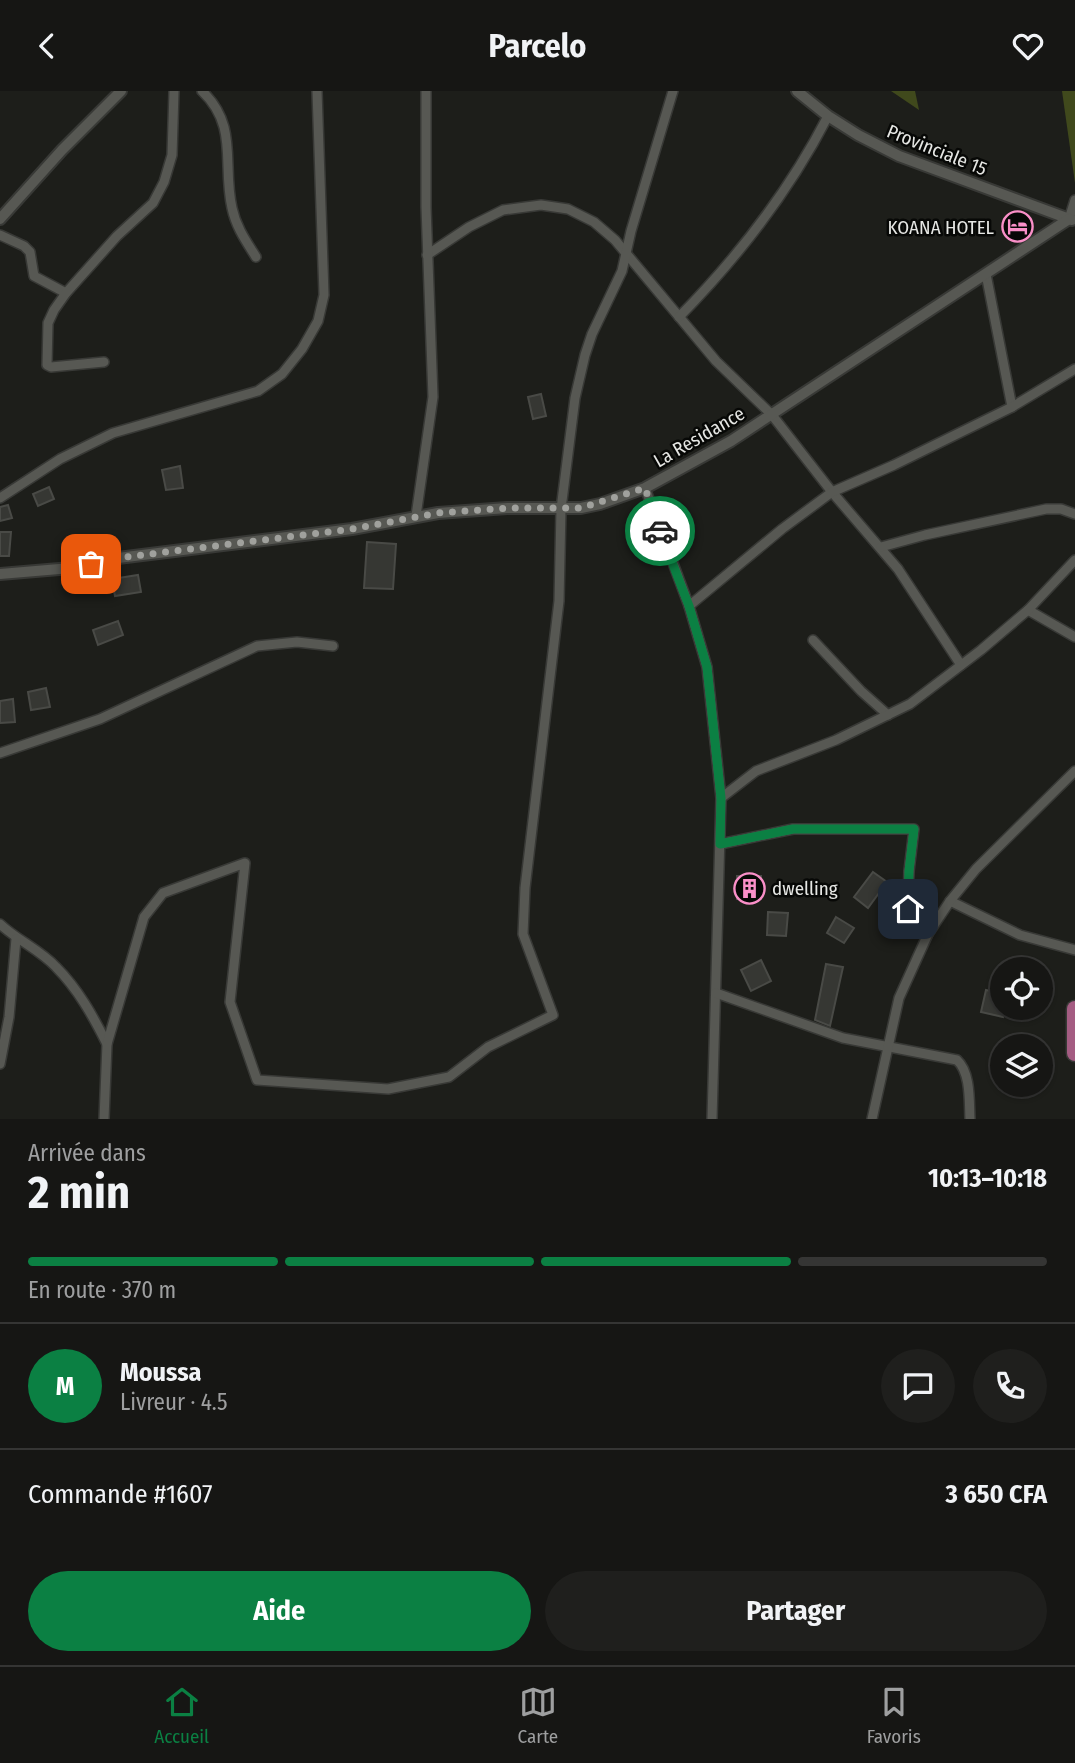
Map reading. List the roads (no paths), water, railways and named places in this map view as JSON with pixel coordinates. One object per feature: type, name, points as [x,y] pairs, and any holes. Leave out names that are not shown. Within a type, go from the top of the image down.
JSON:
[{"type":"highway","points":[[1075,1009],[1075,1053]]},
{"type":"street","points":[[0,219],[62,150],[121,91]]},
{"type":"street","points":[[104,362],[54,367],[47,365],[48,323],[66,293],[117,236],[153,203],[164,182],[172,155],[174,91]]},
{"type":"street","points":[[202,91],[224,121],[229,145],[231,207],[239,231],[256,257]]},
{"type":"street","points":[[0,498],[61,459],[113,433],[258,391],[282,374],[302,349],[318,321],[324,295],[317,91]]},
{"type":"street","points":[[416,516],[433,397],[427,255],[426,91]]},
{"type":"street","points":[[104,1119],[107,1044],[144,917],[163,893],[245,863],[230,1002],[257,1080],[388,1089],[449,1077],[488,1047],[553,1015],[523,934],[524,888],[559,601],[561,509],[575,398],[585,355],[622,271],[673,91]]},
{"type":"street","name":"Provinciale 15","points":[[797,91],[828,116],[858,135],[900,156],[1072,220]]},
{"type":"street","points":[[679,317],[701,295],[775,204],[796,174],[828,116]]},
{"type":"street","points":[[1072,220],[1075,200]]},
{"type":"street","points":[[427,255],[469,227],[503,211],[541,205],[568,209],[594,222],[615,240],[716,361],[772,415],[915,591],[961,665]]},
{"type":"street","name":"La Residance","points":[[0,574],[46,572],[110,559],[352,529],[416,516],[508,508],[581,508],[600,504],[645,488],[731,441],[1072,220]]},
{"type":"street","points":[[0,235],[24,246],[30,252],[34,276],[66,293]]},
{"type":"street","points":[[986,274],[1012,407]]},
{"type":"street","points":[[689,606],[782,529],[832,492],[1012,407],[1075,369]]},
{"type":"street","points":[[645,488],[689,606],[707,667],[721,798],[712,1119]]},
{"type":"street","points":[[881,547],[1046,509],[1061,509],[1075,514]]},
{"type":"street","points":[[721,798],[755,771],[836,740],[910,704],[1028,610],[1075,560]]},
{"type":"street","points":[[1028,610],[1075,637]]},
{"type":"street","points":[[813,640],[861,691],[888,715]]},
{"type":"street","points":[[0,753],[100,719],[257,646],[297,642],[333,646]]},
{"type":"street","points":[[872,1119],[902,990],[928,934],[975,869],[1075,771]]},
{"type":"street","points":[[720,844],[793,829],[914,829],[907,928],[928,934]]},
{"type":"street","points":[[950,901],[1020,935],[1075,950]]},
{"type":"street","points":[[0,924],[16,939],[55,965],[89,1009],[107,1044]]},
{"type":"street","points":[[0,1064],[9,1017],[16,939]]},
{"type":"street","points":[[716,993],[835,1035],[957,1060],[966,1073],[970,1119]]},
{"type":"place","name":"KOANA HOTEL","points":[[1017,227]]},
{"type":"place","name":"dwelling","points":[[749,888]]}]
